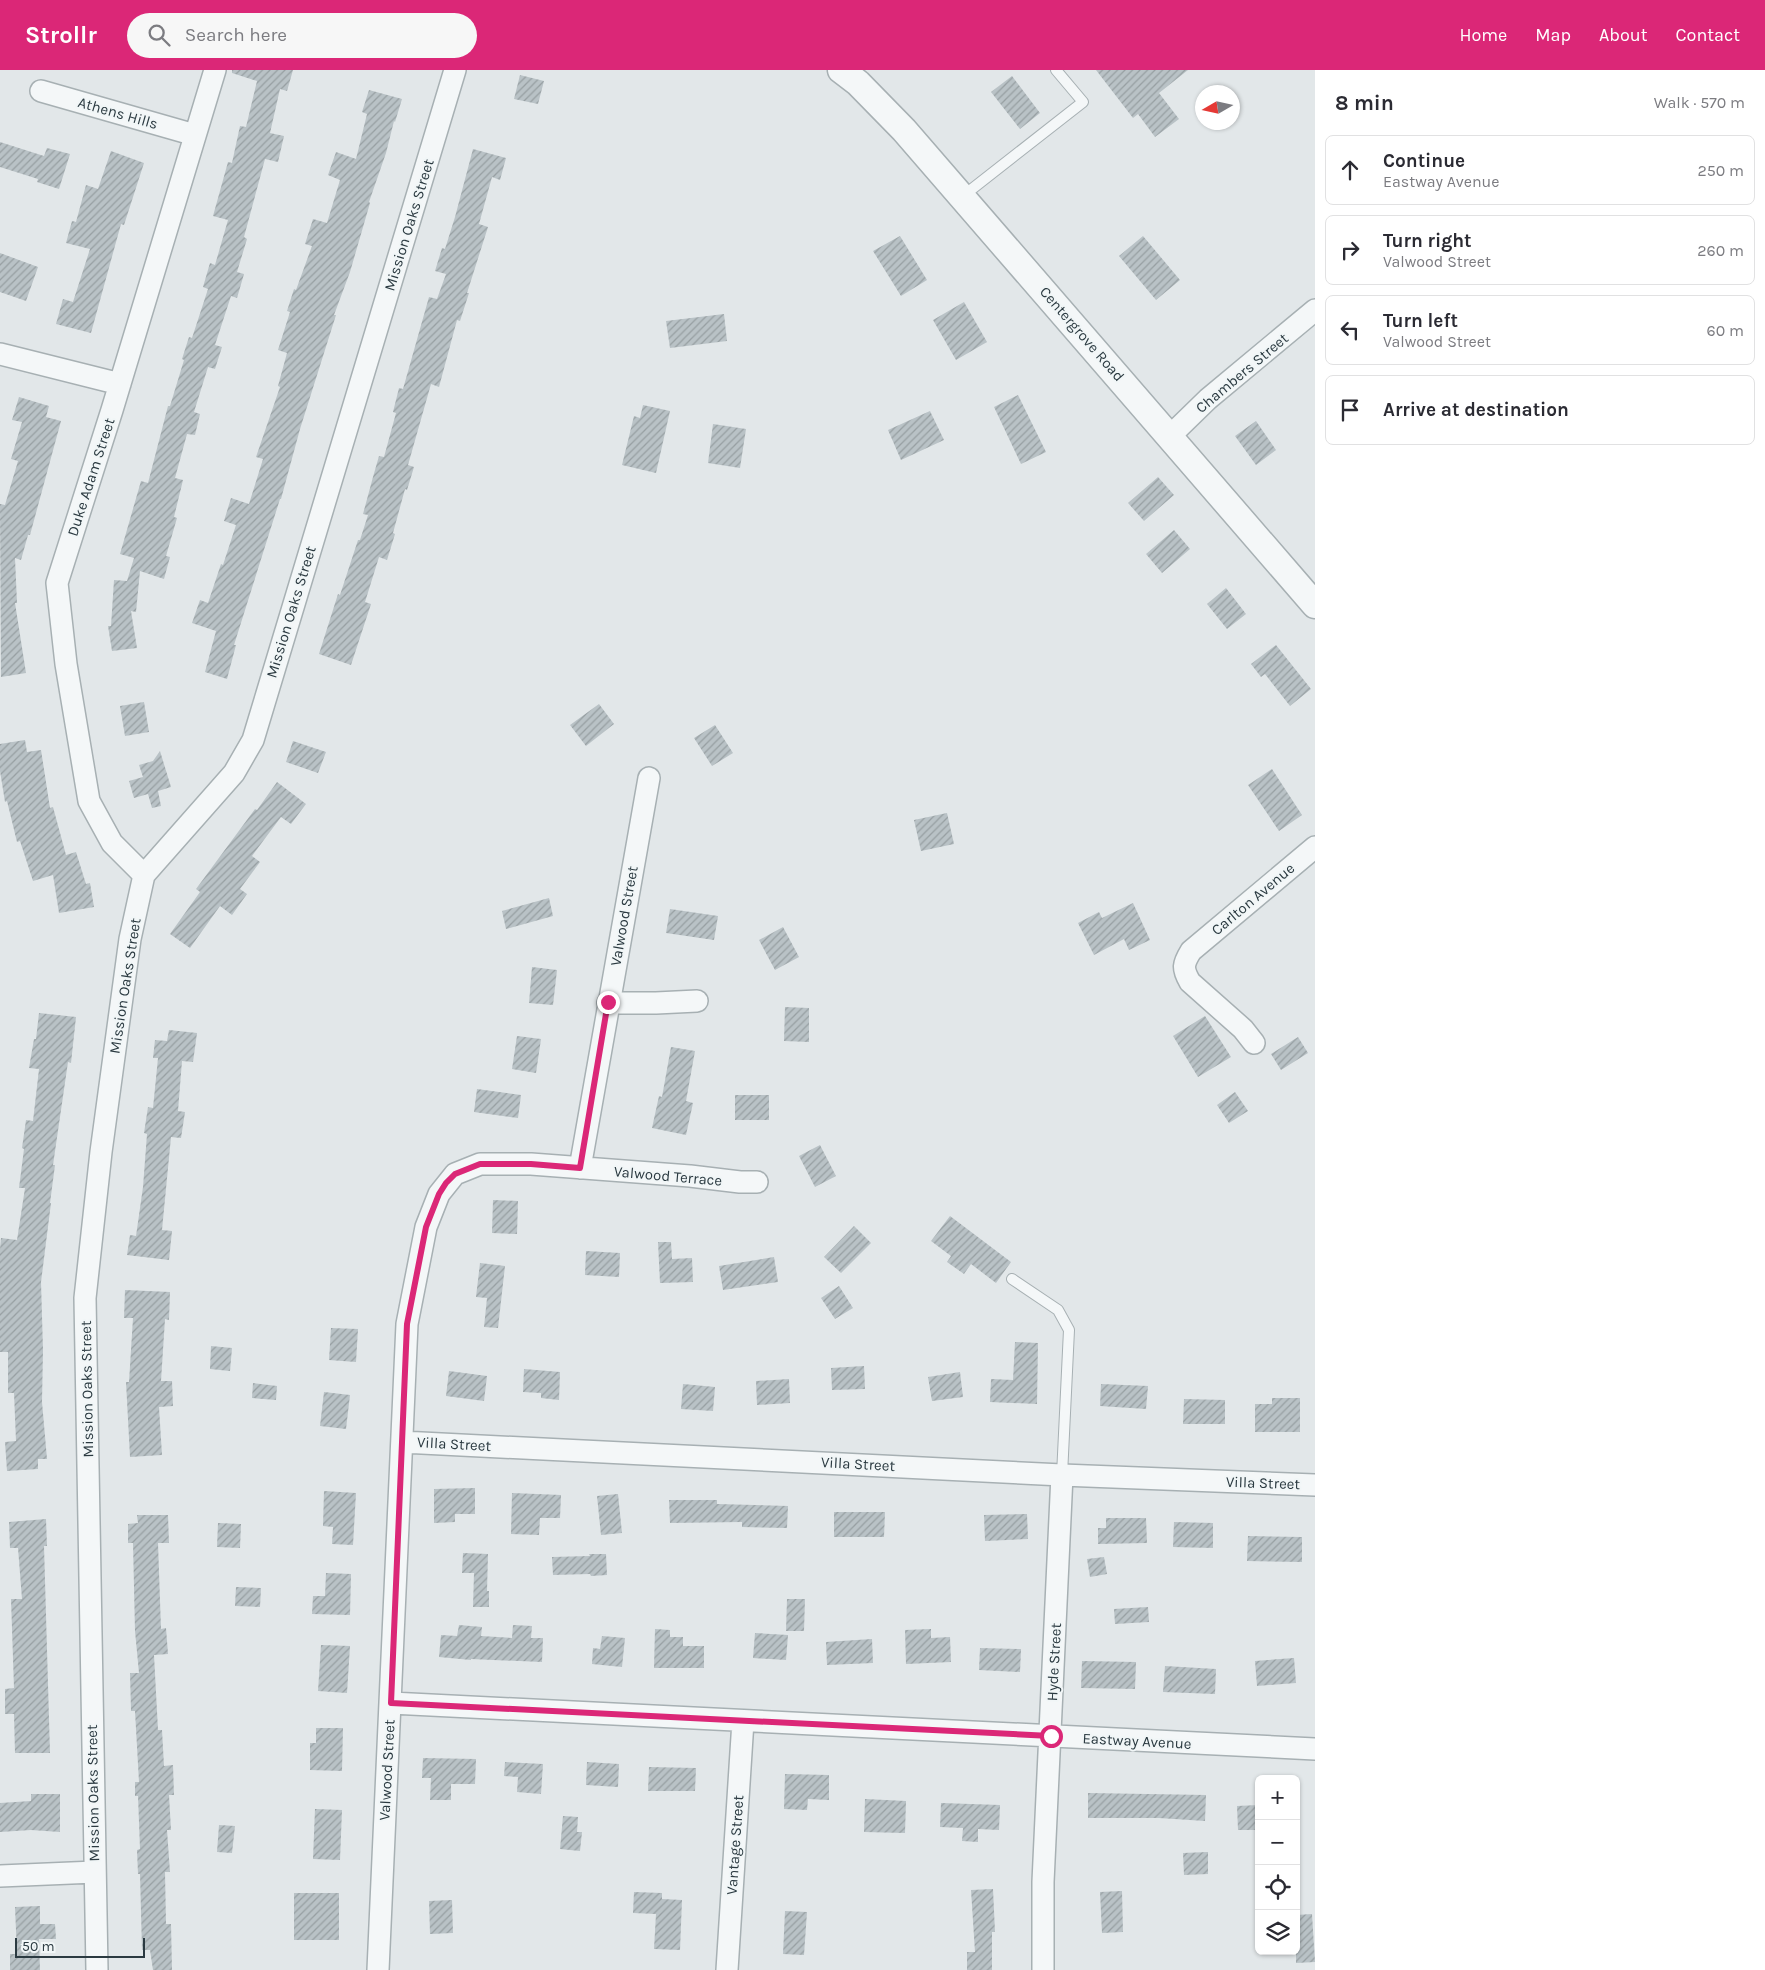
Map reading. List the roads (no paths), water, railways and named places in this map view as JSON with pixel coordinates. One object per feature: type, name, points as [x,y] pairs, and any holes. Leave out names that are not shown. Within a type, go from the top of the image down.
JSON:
[{"type":"street","name":"Duke Adam Street","points":[[144,875],[112,843],[89,801],[66,664],[57,584],[215,70]]},
{"type":"street","name":"Mission Oaks Street","points":[[97,1970],[85,1298],[101,1152],[130,939],[144,875],[234,772],[253,740],[455,70]]},
{"type":"street","name":"Centergrove Road","points":[[841,70],[858,83],[904,130],[1315,605]]},
{"type":"street","name":"Athens Hills","points":[[41,91],[195,135]]},
{"type":"street","name":"Chambers Street","points":[[1170,436],[1208,399],[1315,310]]},
{"type":"street","points":[[0,354],[120,384]]},
{"type":"street","name":"Valwood Street","points":[[378,1970],[407,1324],[426,1227],[439,1194],[446,1183],[455,1174],[480,1164],[531,1164],[580,1168],[649,778]]},
{"type":"street","name":"Carlton Avenue","points":[[1254,1043],[1243,1029],[1190,982],[1184,972],[1184,962],[1191,951],[1315,847]]},
{"type":"street","points":[[608,1002],[656,1003],[696,1001]]},
{"type":"street","name":"Valwood Terrace","points":[[580,1168],[756,1182]]},
{"type":"street","name":"Villa Street","points":[[402,1442],[1062,1475],[1315,1485]]},
{"type":"street","name":"Hyde Street","points":[[1043,1970],[1043,1882],[1062,1475]]},
{"type":"street","name":"Eastway Avenue","points":[[391,1703],[1315,1749]]},
{"type":"street","name":"Vantage Street","points":[[727,1970],[743,1721]]},
{"type":"street","points":[[0,1876],[95,1872]]},
{"type":"lane","points":[[962,197],[1083,102],[1056,70]]},
{"type":"lane","points":[[1012,1280],[1058,1310],[1069,1330],[1062,1475]]}]
